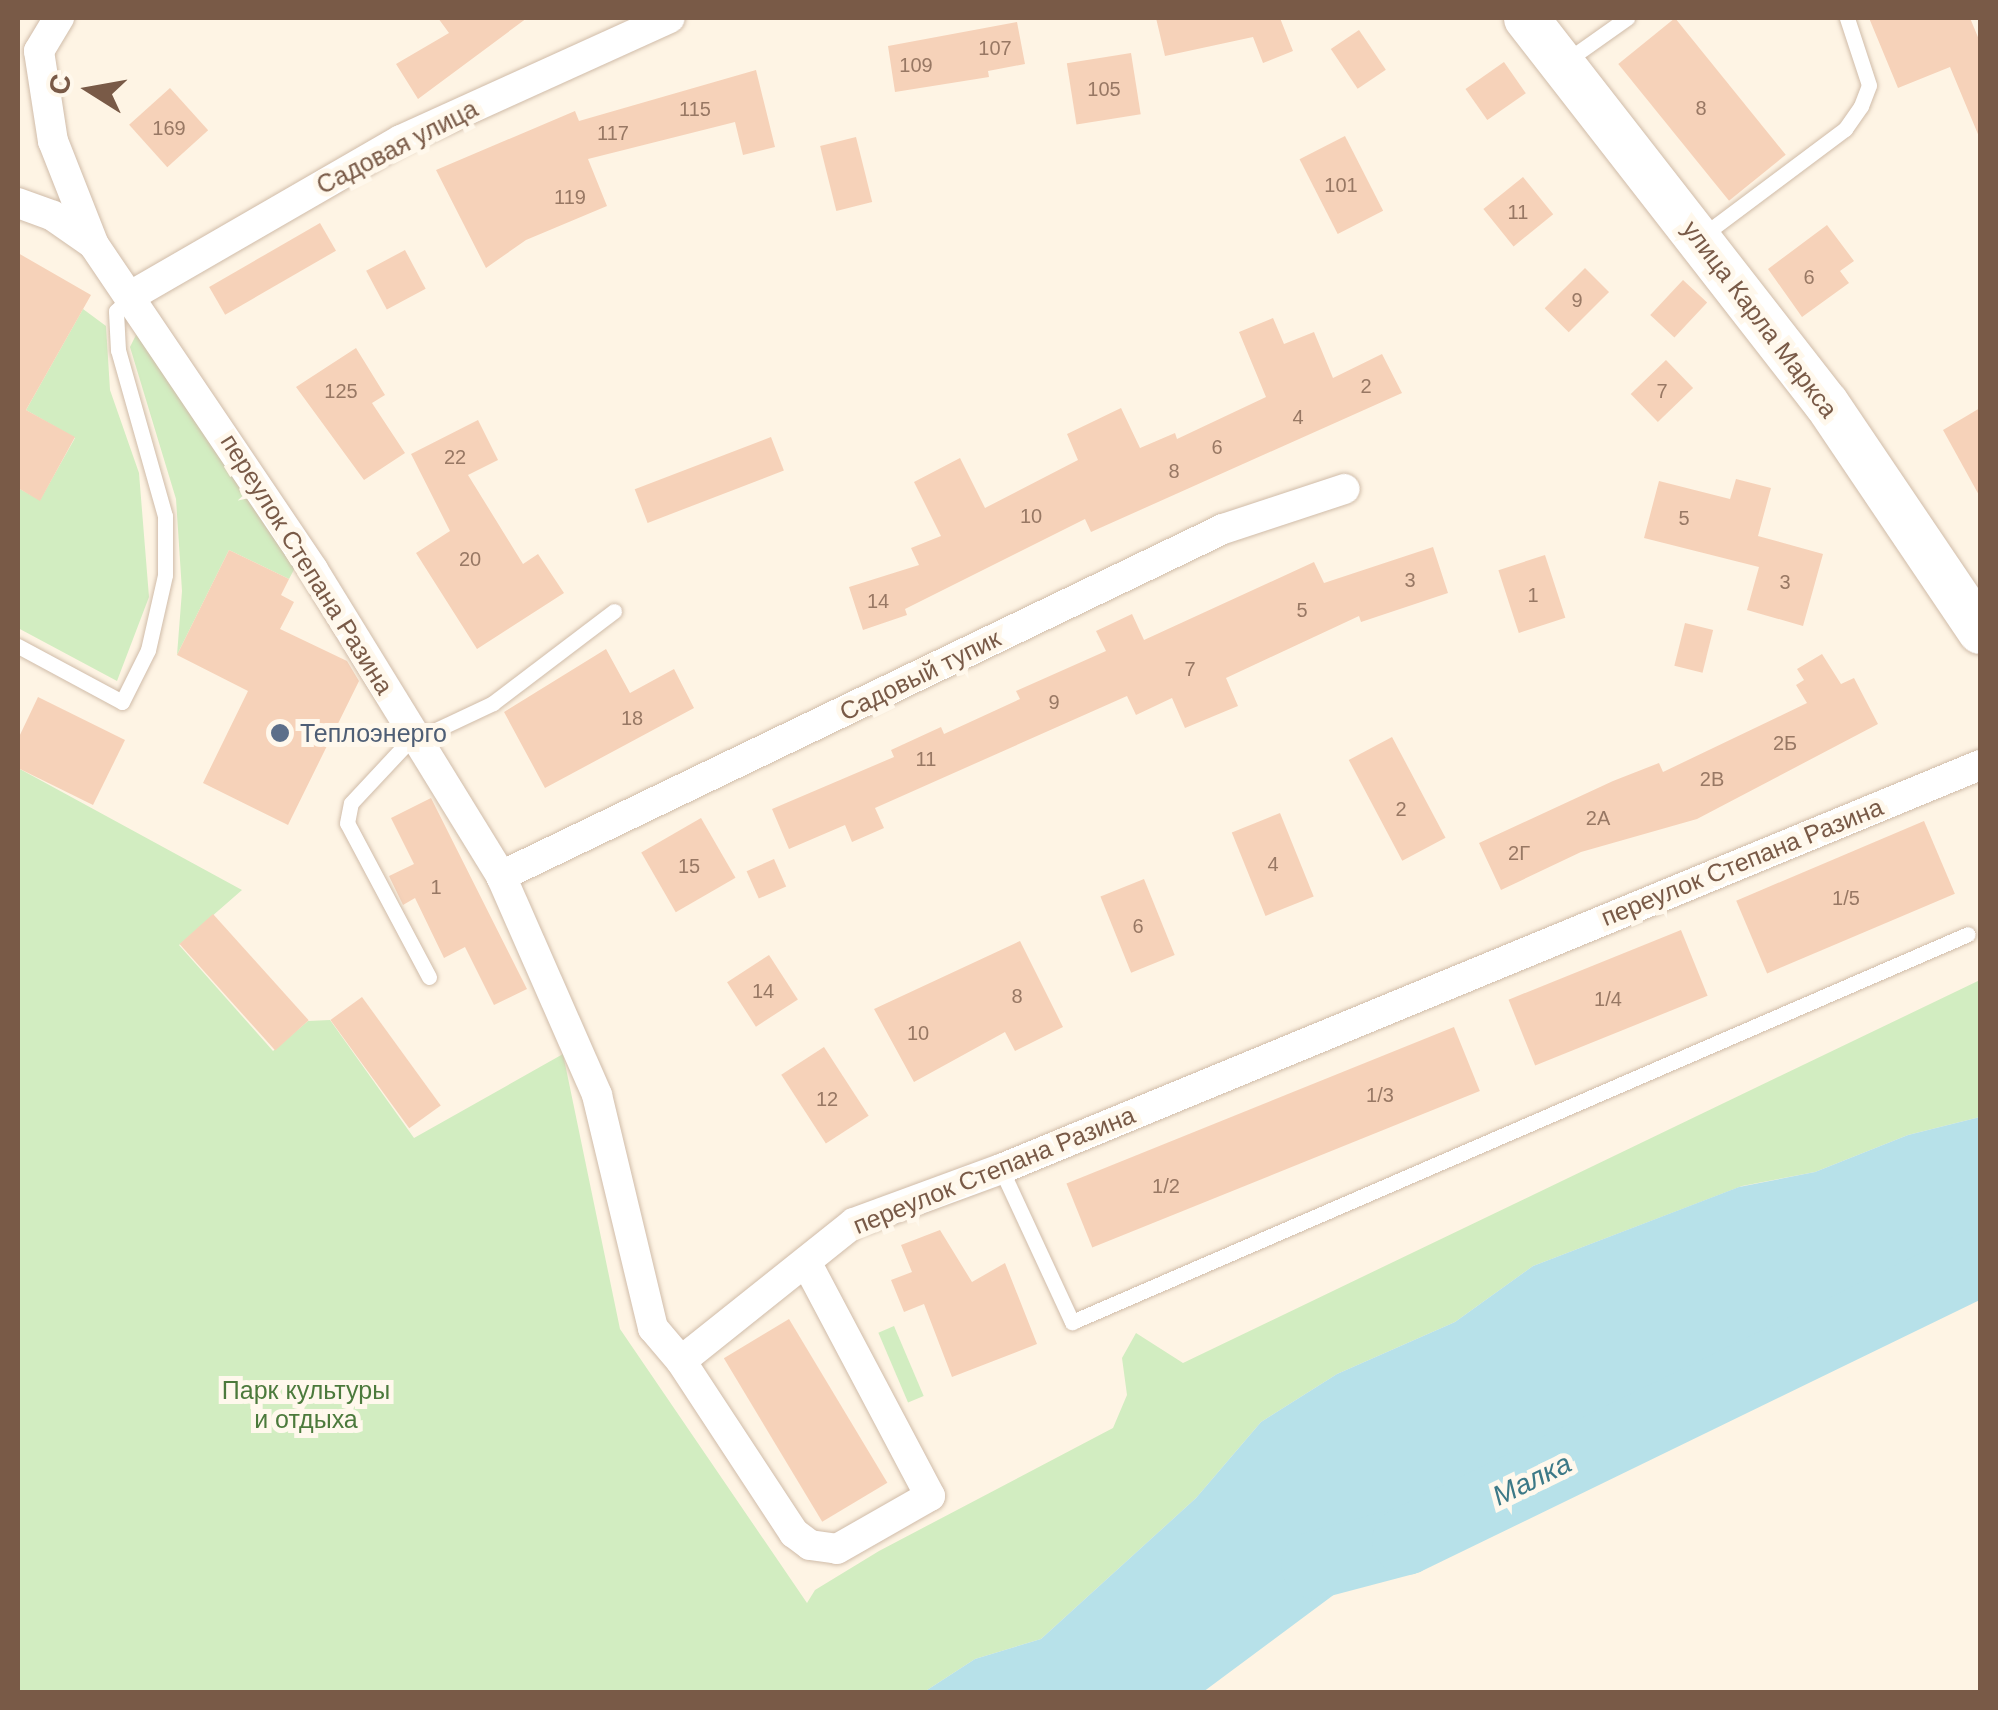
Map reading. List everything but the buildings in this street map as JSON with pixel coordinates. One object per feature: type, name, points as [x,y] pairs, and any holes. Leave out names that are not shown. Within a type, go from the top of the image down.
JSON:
[{"type":"street","points":[[28,52],[60,18]]},
{"type":"street","name":"Садовая улица","points":[[134,294],[401,140],[670,18]]},
{"type":"street","name":"улица Карла Маркса","points":[[1526,18],[1826,403],[1980,631]]},
{"type":"street","name":"переулок Степана Разина","points":[[28,52],[53,141],[94,245],[134,294],[501,876],[597,1095],[653,1328],[681,1361],[854,1223],[1001,1169],[1980,765]]},
{"type":"street","points":[[18,203],[52,216],[94,245]]},
{"type":"street","name":"Садовый тупик","points":[[501,876],[1223,529],[1344,490]]},
{"type":"street","points":[[681,1361],[794,1533],[810,1546],[837,1549],[930,1496],[806,1262]]},
{"type":"lane","points":[[1563,64],[1627,18]]},
{"type":"lane","points":[[1699,238],[1845,129],[1862,106],[1870,85],[1847,18]]},
{"type":"lane","points":[[18,646],[122,702],[148,650],[165,575],[165,516],[118,350],[116,311],[134,294]]},
{"type":"lane","points":[[429,977],[348,823],[352,803],[416,738],[493,703],[614,610]]},
{"type":"lane","points":[[1001,1169],[1072,1322],[1968,934]]},
{"type":"green space","points":[[83,309],[106,326],[110,390],[139,473],[149,597],[117,681],[18,628],[18,488],[40,500],[75,438],[26,410]]},
{"type":"green space","points":[[140,327],[297,564],[289,579],[229,550],[177,655],[182,591],[176,499],[130,347]]},
{"type":"green space","name":"Парк культуры и отдыха","points":[[18,768],[242,890],[179,945],[273,1051],[308,1021],[330,1020],[414,1138],[563,1054],[620,1329],[807,1603],[815,1590],[879,1551],[1113,1428],[1127,1395],[1122,1358],[1136,1333],[1183,1363],[1980,980],[1980,1117],[1908,1135],[1815,1172],[1742,1186],[1533,1266],[1455,1322],[1337,1374],[1261,1422],[1196,1498],[1041,1639],[975,1659],[924,1692],[18,1692]]},
{"type":"green space","points":[[894,1326],[924,1396],[908,1403],[878,1333]]},
{"type":"water","points":[[1980,1117],[1980,1262],[1406,1541],[1203,1692],[924,1692],[975,1659],[1041,1639],[1196,1498],[1261,1422],[1337,1374],[1455,1322],[1533,1266],[1739,1187],[1815,1172],[1908,1135]]},
{"type":"waterway","name":"Малка","points":[[1315,1565],[1406,1541],[1980,1262]]},
{"type":"place","name":"Теплоэнерго","points":[[280,733]]}]
